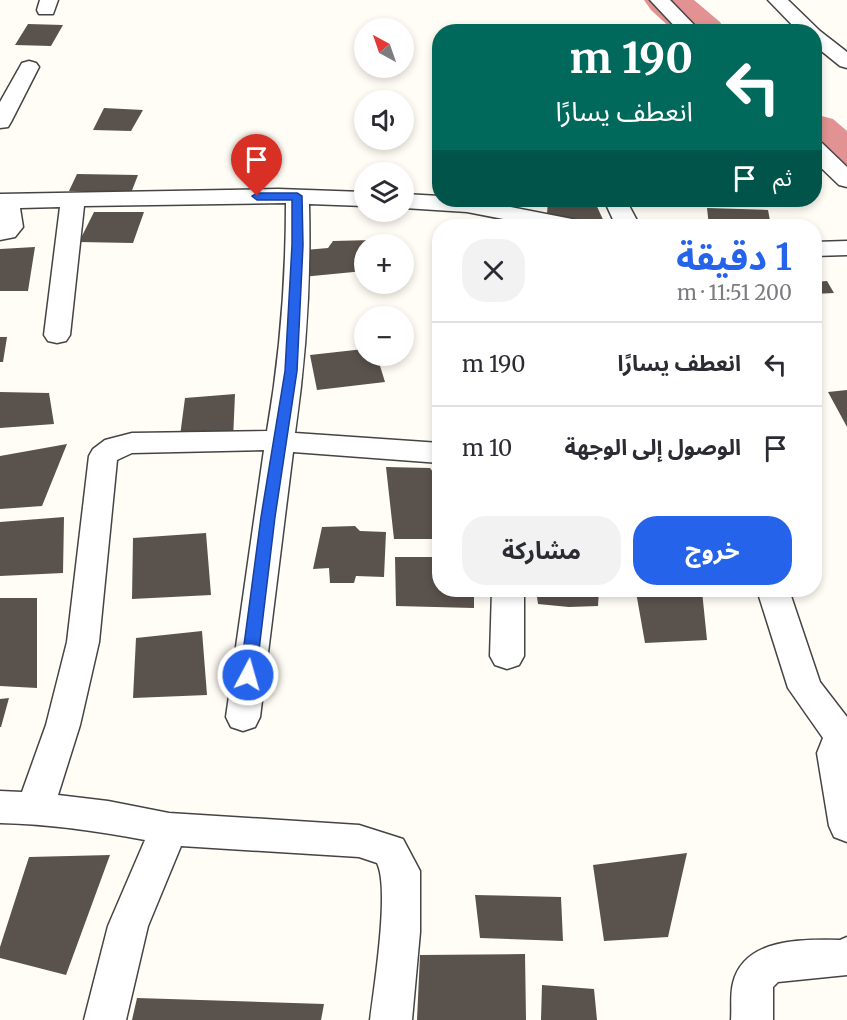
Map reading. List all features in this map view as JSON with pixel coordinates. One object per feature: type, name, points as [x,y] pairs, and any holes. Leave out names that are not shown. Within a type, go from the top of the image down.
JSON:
[{"type":"street","points":[[658,0],[684,24]]},
{"type":"street","points":[[777,0],[802,24]]},
{"type":"street","points":[[822,42],[847,62]]},
{"type":"street","points":[[0,122],[30,67]]},
{"type":"street","points":[[822,156],[847,180]]},
{"type":"street","points":[[243,717],[266,529],[291,371],[298,245],[297,196]]},
{"type":"street","points":[[0,232],[7,232],[11,227],[3,201],[297,196],[354,199]]},
{"type":"street","points":[[57,335],[73,199]]},
{"type":"street","points":[[414,202],[432,203]]},
{"type":"street","points":[[477,207],[536,219]]},
{"type":"street","points":[[822,249],[847,248]]},
{"type":"street","points":[[35,808],[63,725],[83,642],[104,456],[115,447],[132,442],[219,440],[281,441],[432,453]]},
{"type":"street","points":[[507,656],[508,597]]},
{"type":"street","points":[[775,597],[805,688],[844,734],[835,753],[847,826]]},
{"type":"street","points":[[0,807],[35,808],[108,817],[169,829],[359,841],[390,851],[401,871],[400,932],[391,1020]]},
{"type":"street","points":[[105,1020],[128,926],[169,829]]},
{"type":"street","points":[[752,1020],[753,985],[755,976],[761,969],[775,963],[847,956]]},
{"type":"building","points":[[28,24],[63,25],[51,46],[15,45]]},
{"type":"building","points":[[104,108],[143,110],[131,131],[93,130]]},
{"type":"building","points":[[77,174],[138,175],[131,193],[69,191]]},
{"type":"building","points":[[548,207],[597,207],[603,219],[566,219],[547,214]]},
{"type":"building","points":[[707,208],[768,210],[770,219],[708,219]]},
{"type":"building","points":[[94,212],[144,212],[133,243],[79,242]]},
{"type":"building","points":[[354,240],[354,272],[302,277],[305,250],[328,248],[333,241]]},
{"type":"building","points":[[35,247],[28,291],[0,291],[0,249]]},
{"type":"building","points":[[822,281],[827,281],[834,293],[822,294]]},
{"type":"building","points":[[0,337],[7,337],[3,362],[0,362]]},
{"type":"building","points":[[354,350],[354,366],[380,366],[385,382],[317,390],[310,355]]},
{"type":"building","points":[[847,390],[847,427],[828,392]]},
{"type":"building","points":[[0,392],[49,393],[54,424],[0,428]]},
{"type":"building","points":[[235,394],[233,440],[180,436],[185,398]]},
{"type":"building","points":[[67,444],[42,506],[0,509],[0,456]]},
{"type":"building","points":[[386,467],[430,468],[432,471],[432,539],[394,539]]},
{"type":"building","points":[[64,517],[63,573],[0,576],[0,522]]},
{"type":"building","points":[[355,526],[360,531],[386,532],[384,577],[356,576],[354,583],[330,583],[329,568],[313,569],[322,527]]},
{"type":"building","points":[[206,533],[211,595],[132,599],[133,538]]},
{"type":"building","points":[[395,557],[432,557],[432,597],[474,597],[474,608],[396,606]]},
{"type":"building","points":[[537,597],[599,597],[598,606],[569,607],[538,604]]},
{"type":"building","points":[[637,597],[703,597],[707,640],[645,643]]},
{"type":"building","points":[[0,598],[37,598],[37,688],[0,686]]},
{"type":"building","points":[[202,631],[207,695],[133,698],[136,638]]},
{"type":"building","points":[[9,698],[1,727],[0,727],[0,699]]},
{"type":"building","points":[[687,853],[668,937],[604,941],[593,865]]},
{"type":"building","points":[[110,855],[66,975],[0,958],[0,947],[29,857]]},
{"type":"building","points":[[475,895],[561,897],[563,941],[480,938]]},
{"type":"building","points":[[525,954],[526,1020],[417,1020],[420,955]]},
{"type":"building","points":[[542,985],[594,989],[597,1020],[541,1020]]},
{"type":"building","points":[[137,998],[324,1004],[321,1020],[132,1020]]},
{"type":"taxiway","points":[[667,0],[694,24]]},
{"type":"taxiway","points":[[822,137],[847,158]]},
{"type":"route","points":[[248,675],[276,460],[291,371],[298,245],[297,196],[257,196]]}]
